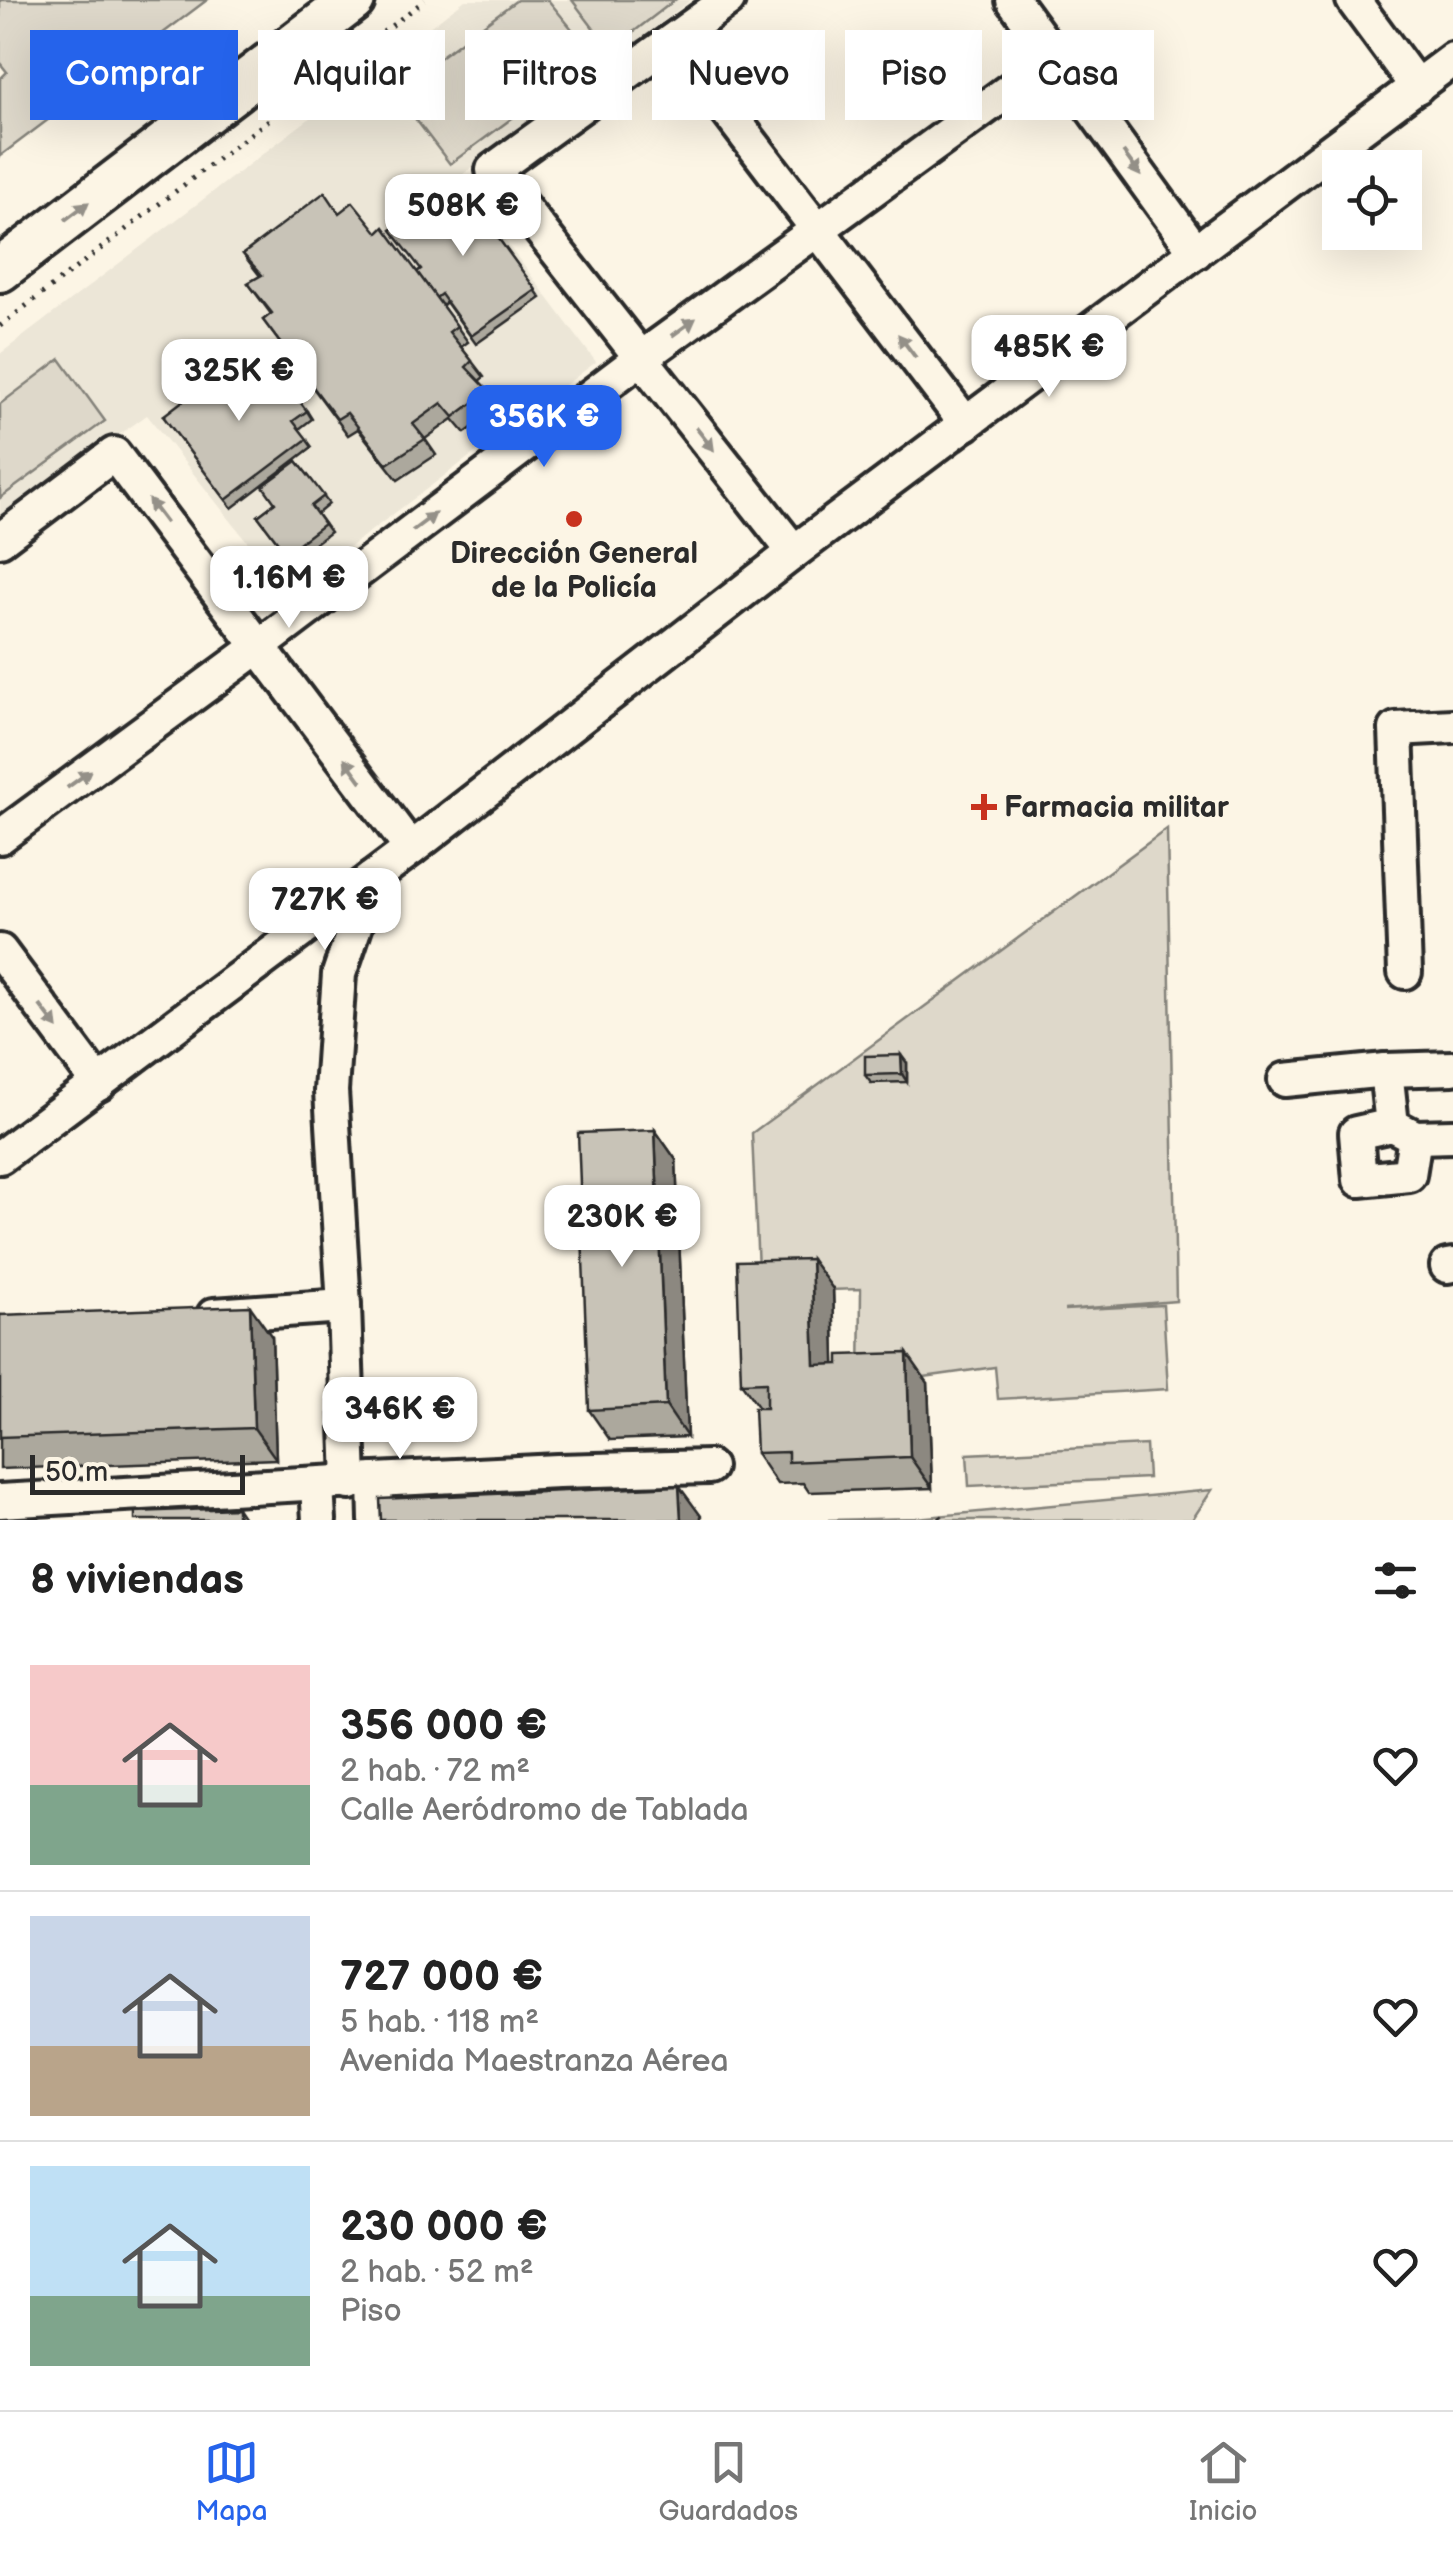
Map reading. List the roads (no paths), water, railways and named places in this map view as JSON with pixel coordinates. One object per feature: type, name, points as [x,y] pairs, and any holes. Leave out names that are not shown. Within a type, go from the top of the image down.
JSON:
[{"type":"main road","points":[[0,233],[304,0]]},
{"type":"main road","points":[[0,270],[353,0]]},
{"type":"street","points":[[686,30],[728,0]]},
{"type":"street","points":[[1013,0],[1035,30]]},
{"type":"street","points":[[1353,0],[1417,86]]},
{"type":"street","points":[[652,55],[493,170],[794,552]]},
{"type":"street","points":[[0,1157],[411,849],[794,552],[1453,59]]},
{"type":"street","points":[[0,836],[260,646],[641,358],[1002,95]]},
{"type":"street","points":[[733,120],[966,424]]},
{"type":"street","points":[[1100,120],[1196,252]]},
{"type":"street","points":[[0,540],[114,454],[411,849]]},
{"type":"street","points":[[1405,972],[1396,729],[1453,726]]},
{"type":"street","points":[[371,879],[339,974],[331,1091],[344,1306],[362,1482],[376,1520]]},
{"type":"street","points":[[0,950],[99,1084]]},
{"type":"street","points":[[1285,1080],[1453,1068]]},
{"type":"street","points":[[1386,1070],[1404,1131],[1453,1136]]},
{"type":"street","points":[[188,1317],[344,1306]]},
{"type":"street","points":[[0,1501],[558,1470],[709,1468]]},
{"type":"street","points":[[317,1484],[318,1520]]},
{"type":"place","name":"Dirección General de la Policía","points":[[574,519]]},
{"type":"place","name":"Farmacia militar","points":[[984,807]]}]
